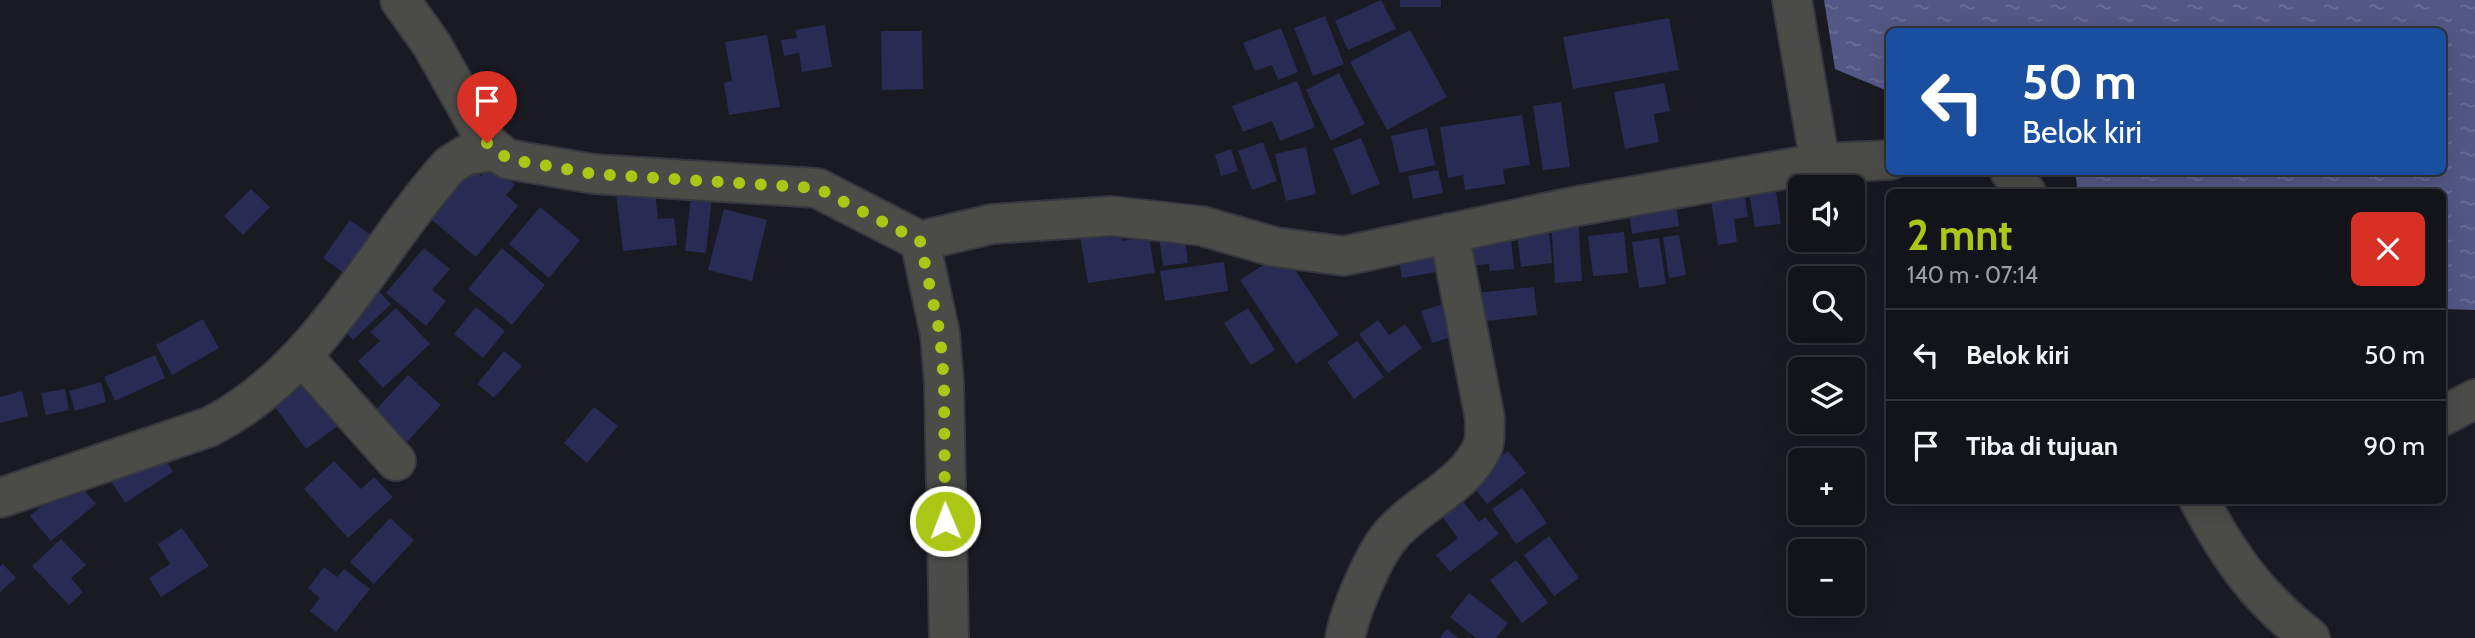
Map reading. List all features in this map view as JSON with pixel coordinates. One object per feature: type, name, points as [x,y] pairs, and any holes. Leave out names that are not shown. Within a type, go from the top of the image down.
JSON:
[{"type":"street","points":[[400,0],[432,46],[494,151],[508,159],[594,174],[817,188],[920,241],[992,224],[1112,216],[1202,226],[1275,247],[1344,256],[1572,207],[1820,163],[1886,160]]},
{"type":"street","points":[[1792,0],[1820,163]]},
{"type":"street","points":[[0,498],[209,427],[257,399],[302,356],[450,165],[466,155],[494,151]]},
{"type":"street","points":[[2012,175],[2024,189]]},
{"type":"street","points":[[1345,638],[1377,559],[1389,537],[1407,519],[1467,471],[1484,444],[1485,419],[1449,233]]},
{"type":"street","points":[[920,241],[940,334],[944,383],[949,638]]},
{"type":"street","points":[[302,356],[396,461]]},
{"type":"street","points":[[2446,414],[2475,399]]},
{"type":"street","points":[[2201,504],[2253,587],[2280,615],[2310,638]]},
{"type":"water","points":[[1824,0],[2475,0],[2475,310],[2446,309],[2446,189],[2078,189],[2075,175],[2446,175],[2446,28],[1886,28],[1886,90],[1835,69]]},
{"type":"building","points":[[1381,0],[1396,29],[1348,50],[1335,21]]},
{"type":"building","points":[[1400,0],[1441,0],[1441,7],[1400,7]]},
{"type":"building","points":[[1325,16],[1344,64],[1313,76],[1294,28]]},
{"type":"building","points":[[1669,18],[1679,70],[1573,89],[1563,37]]},
{"type":"building","points":[[825,25],[832,67],[802,72],[799,53],[784,56],[781,40],[797,38],[795,30]]},
{"type":"building","points":[[1281,28],[1298,72],[1278,80],[1272,65],[1255,71],[1243,43]]},
{"type":"building","points":[[1410,30],[1447,97],[1387,130],[1350,62]]},
{"type":"building","points":[[881,31],[922,31],[923,89],[882,90]]},
{"type":"building","points":[[767,35],[780,107],[729,115],[724,83],[732,81],[725,42]]},
{"type":"building","points":[[1339,73],[1365,124],[1331,141],[1306,90]]},
{"type":"building","points":[[1297,81],[1315,127],[1280,141],[1272,121],[1243,132],[1232,106]]},
{"type":"building","points":[[1664,83],[1670,111],[1654,114],[1659,142],[1625,149],[1614,92]]},
{"type":"building","points":[[1561,102],[1570,167],[1543,170],[1533,106]]},
{"type":"building","points":[[1522,115],[1530,165],[1503,169],[1505,184],[1465,190],[1463,175],[1448,178],[1440,127]]},
{"type":"building","points":[[1427,128],[1435,165],[1399,173],[1391,136]]},
{"type":"building","points":[[1361,138],[1380,184],[1352,195],[1333,149]]},
{"type":"building","points":[[1263,142],[1277,181],[1252,190],[1238,151]]},
{"type":"building","points":[[1306,147],[1316,194],[1286,201],[1275,154]]},
{"type":"building","points":[[1231,149],[1238,171],[1221,176],[1215,155]]},
{"type":"building","points":[[491,165],[515,185],[506,195],[518,206],[476,257],[427,216],[469,166],[481,176]]},
{"type":"building","points":[[1438,170],[1443,193],[1413,199],[1408,176]]},
{"type":"building","points":[[1774,179],[1781,224],[1755,227],[1747,183]]},
{"type":"building","points":[[1743,184],[1748,217],[1734,219],[1737,242],[1718,245],[1709,188]]},
{"type":"building","points":[[251,189],[270,207],[243,235],[224,216]]},
{"type":"building","points":[[655,190],[658,219],[674,218],[677,245],[623,251],[616,194]]},
{"type":"building","points":[[691,195],[712,197],[706,253],[685,251]]},
{"type":"building","points":[[1675,196],[1679,226],[1632,234],[1628,204]]},
{"type":"building","points":[[540,207],[580,240],[549,278],[509,244]]},
{"type":"building","points":[[724,209],[767,220],[752,281],[708,270]]},
{"type":"building","points":[[1578,217],[1582,281],[1555,283],[1551,218]]},
{"type":"building","points":[[350,220],[372,236],[345,274],[323,258]]},
{"type":"building","points":[[1548,222],[1552,263],[1521,267],[1516,225]]},
{"type":"building","points":[[1119,224],[1122,241],[1149,236],[1155,273],[1088,283],[1079,230]]},
{"type":"building","points":[[1510,228],[1514,269],[1490,271],[1489,264],[1466,266],[1463,242]]},
{"type":"building","points":[[1184,232],[1188,263],[1163,266],[1159,236]]},
{"type":"building","points":[[1624,232],[1628,273],[1593,276],[1588,236]]},
{"type":"building","points":[[1679,235],[1686,275],[1669,278],[1663,237]]},
{"type":"building","points":[[1659,238],[1666,284],[1639,288],[1632,242]]},
{"type":"building","points":[[1442,242],[1448,270],[1402,278],[1397,250]]},
{"type":"building","points":[[424,248],[450,269],[432,290],[446,301],[426,326],[386,293]]},
{"type":"building","points":[[502,248],[545,285],[512,325],[468,289]]},
{"type":"building","points":[[1283,252],[1339,335],[1296,364],[1240,280]]},
{"type":"building","points":[[1224,262],[1228,291],[1165,301],[1160,271]]},
{"type":"building","points":[[374,286],[391,304],[353,340],[336,321]]},
{"type":"building","points":[[1534,287],[1537,315],[1479,322],[1476,293]]},
{"type":"building","points":[[1453,301],[1464,333],[1432,343],[1421,311]]},
{"type":"building","points":[[476,307],[505,331],[483,358],[454,334]]},
{"type":"building","points":[[396,308],[430,344],[383,388],[358,361],[380,341],[370,332]]},
{"type":"building","points":[[1248,308],[1275,350],[1251,365],[1224,323]]},
{"type":"building","points":[[203,319],[219,348],[172,375],[156,345]]},
{"type":"building","points":[[1378,320],[1389,335],[1405,324],[1422,348],[1388,373],[1359,334]]},
{"type":"building","points":[[1357,341],[1384,377],[1354,399],[1327,362]]},
{"type":"building","points":[[504,351],[522,366],[494,398],[477,384]]},
{"type":"building","points":[[155,355],[165,378],[115,401],[104,377]]},
{"type":"building","points":[[312,373],[346,420],[306,449],[272,403]]},
{"type":"building","points":[[408,375],[441,405],[406,443],[373,413]]},
{"type":"building","points":[[101,382],[106,402],[75,411],[69,391]]},
{"type":"building","points":[[65,389],[69,410],[46,415],[41,393]]},
{"type":"building","points":[[22,391],[28,416],[0,423],[0,397]]},
{"type":"building","points":[[594,407],[618,426],[587,463],[564,443]]},
{"type":"building","points":[[159,450],[173,472],[125,503],[111,481]]},
{"type":"building","points":[[1508,451],[1526,473],[1487,504],[1469,481]]},
{"type":"building","points":[[334,461],[361,489],[374,477],[393,497],[348,538],[304,489]]},
{"type":"building","points":[[74,478],[96,504],[51,541],[30,516]]},
{"type":"building","points":[[1522,488],[1547,523],[1516,544],[1492,509]]},
{"type":"building","points":[[1460,498],[1479,522],[1485,517],[1499,534],[1450,572],[1436,555],[1458,538],[1440,514]]},
{"type":"building","points":[[390,518],[414,540],[374,584],[350,562]]},
{"type":"building","points":[[182,528],[209,566],[161,597],[149,578],[170,564],[158,544]]},
{"type":"building","points":[[1549,536],[1579,578],[1554,596],[1524,555]]},
{"type":"building","points":[[61,539],[86,565],[71,578],[83,592],[69,605],[32,566]]},
{"type":"building","points":[[1516,560],[1548,603],[1522,623],[1490,580]]},
{"type":"building","points":[[3,564],[16,578],[0,592],[0,566]]},
{"type":"building","points":[[324,567],[337,577],[344,569],[370,589],[336,632],[310,611],[320,598],[308,588]]},
{"type":"building","points":[[1469,593],[1508,623],[1496,638],[1476,638],[1450,617]]},
{"type":"building","points":[[1446,629],[1459,638],[1440,638]]},
{"type":"route","points":[[487,143],[494,151],[508,159],[594,174],[817,188],[920,241],[940,334],[944,383],[945,521]]}]
